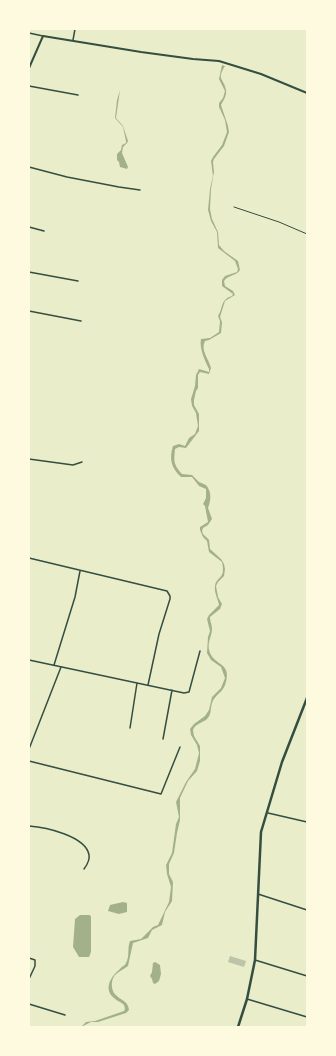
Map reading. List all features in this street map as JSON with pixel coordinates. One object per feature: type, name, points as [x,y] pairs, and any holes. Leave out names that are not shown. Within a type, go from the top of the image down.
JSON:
[{"type":"main road","points":[[238,1027],[247,999],[255,960],[261,832],[282,762],[307,698]]},
{"type":"street","points":[[73,40],[75,29]]},
{"type":"street","points":[[29,33],[148,53],[219,61],[261,74],[307,93]]},
{"type":"street","points":[[29,68],[43,36]]},
{"type":"street","points":[[29,86],[78,95]]},
{"type":"street","points":[[29,167],[119,188],[140,190]]},
{"type":"street","points":[[29,227],[44,231]]},
{"type":"street","points":[[29,272],[78,281]]},
{"type":"street","points":[[29,311],[81,321]]},
{"type":"street","points":[[29,458],[73,465],[82,462]]},
{"type":"street","points":[[29,558],[167,591],[170,596],[170,600],[159,634],[148,685]]},
{"type":"street","points":[[54,665],[80,571]]},
{"type":"street","points":[[29,660],[184,693],[189,692],[200,651]]},
{"type":"street","points":[[29,749],[61,666]]},
{"type":"street","points":[[130,728],[137,683]]},
{"type":"street","points":[[163,739],[172,690]]},
{"type":"street","points":[[29,761],[161,794],[180,747]]},
{"type":"street","points":[[266,812],[307,822]]},
{"type":"street","points":[[29,826],[74,838],[81,843],[89,854],[89,860],[84,869]]},
{"type":"street","points":[[258,894],[307,910]]},
{"type":"street","points":[[29,958],[34,960],[35,966],[29,978]]},
{"type":"street","points":[[255,960],[307,976]]},
{"type":"street","points":[[247,999],[307,1018]]},
{"type":"street","points":[[29,1004],[65,1015]]},
{"type":"lane","points":[[234,207],[279,222],[307,234]]},
{"type":"shaded area","points":[[222,65],[225,66],[221,74],[221,79],[225,86],[226,92],[225,98],[221,105],[229,132],[224,146],[213,162],[214,172],[210,209],[212,219],[218,232],[219,245],[224,251],[238,261],[240,270],[224,281],[225,286],[233,291],[235,295],[225,301],[220,317],[222,322],[221,333],[205,341],[204,344],[204,351],[211,368],[209,374],[200,372],[198,375],[198,388],[196,391],[194,405],[199,414],[199,431],[186,448],[179,447],[175,449],[174,460],[177,468],[182,474],[192,475],[199,482],[206,485],[210,493],[208,508],[212,519],[208,525],[203,528],[202,532],[209,540],[210,549],[221,559],[225,569],[224,576],[216,586],[218,597],[222,604],[220,609],[210,617],[212,632],[209,649],[213,657],[225,668],[227,676],[224,688],[212,704],[209,717],[195,726],[193,730],[194,736],[200,746],[200,761],[197,771],[188,781],[180,798],[180,820],[174,853],[169,864],[169,874],[173,882],[172,901],[165,912],[162,925],[152,930],[148,938],[133,943],[128,966],[115,975],[112,980],[113,992],[126,1003],[129,1010],[126,1013],[98,1022],[91,1022],[81,1027],[86,1022],[95,1021],[124,1011],[125,1009],[124,1005],[115,999],[109,991],[111,979],[121,968],[126,964],[130,941],[141,939],[153,927],[158,925],[169,902],[171,887],[166,865],[172,853],[176,824],[179,817],[176,802],[186,782],[195,769],[199,753],[190,729],[205,716],[209,710],[212,697],[221,688],[225,678],[221,667],[211,660],[207,653],[210,631],[207,619],[219,605],[215,586],[222,575],[223,568],[222,562],[209,552],[207,541],[203,537],[200,530],[200,527],[208,522],[205,506],[203,504],[206,498],[206,489],[199,486],[192,477],[181,477],[175,470],[171,459],[173,446],[179,444],[185,446],[189,438],[195,434],[198,426],[196,413],[192,406],[191,399],[195,386],[196,375],[199,369],[209,372],[202,350],[201,339],[210,338],[219,332],[220,321],[218,316],[224,301],[233,294],[222,286],[222,280],[225,276],[237,272],[238,269],[235,261],[218,248],[217,232],[211,221],[208,210],[210,189],[213,176],[211,161],[222,145],[227,132],[225,120],[219,107],[219,103],[223,98],[225,91],[219,79]]},
{"type":"shaded area","points":[[120,90],[116,118],[123,126],[128,141],[123,147],[122,153],[128,167],[127,169],[120,167],[117,160],[117,154],[121,150],[122,145],[126,143],[123,127],[115,118]]},
{"type":"shaded area","points":[[123,902],[127,903],[127,912],[119,914],[108,911],[110,905]]},
{"type":"shaded area","points":[[80,915],[90,915],[91,917],[91,952],[89,957],[79,957],[73,947],[75,919]]},
{"type":"shaded area","points":[[155,962],[160,965],[161,974],[159,981],[155,984],[150,976],[153,963]]},
{"type":"building","points":[[230,956],[246,961],[244,967],[228,962]]}]
